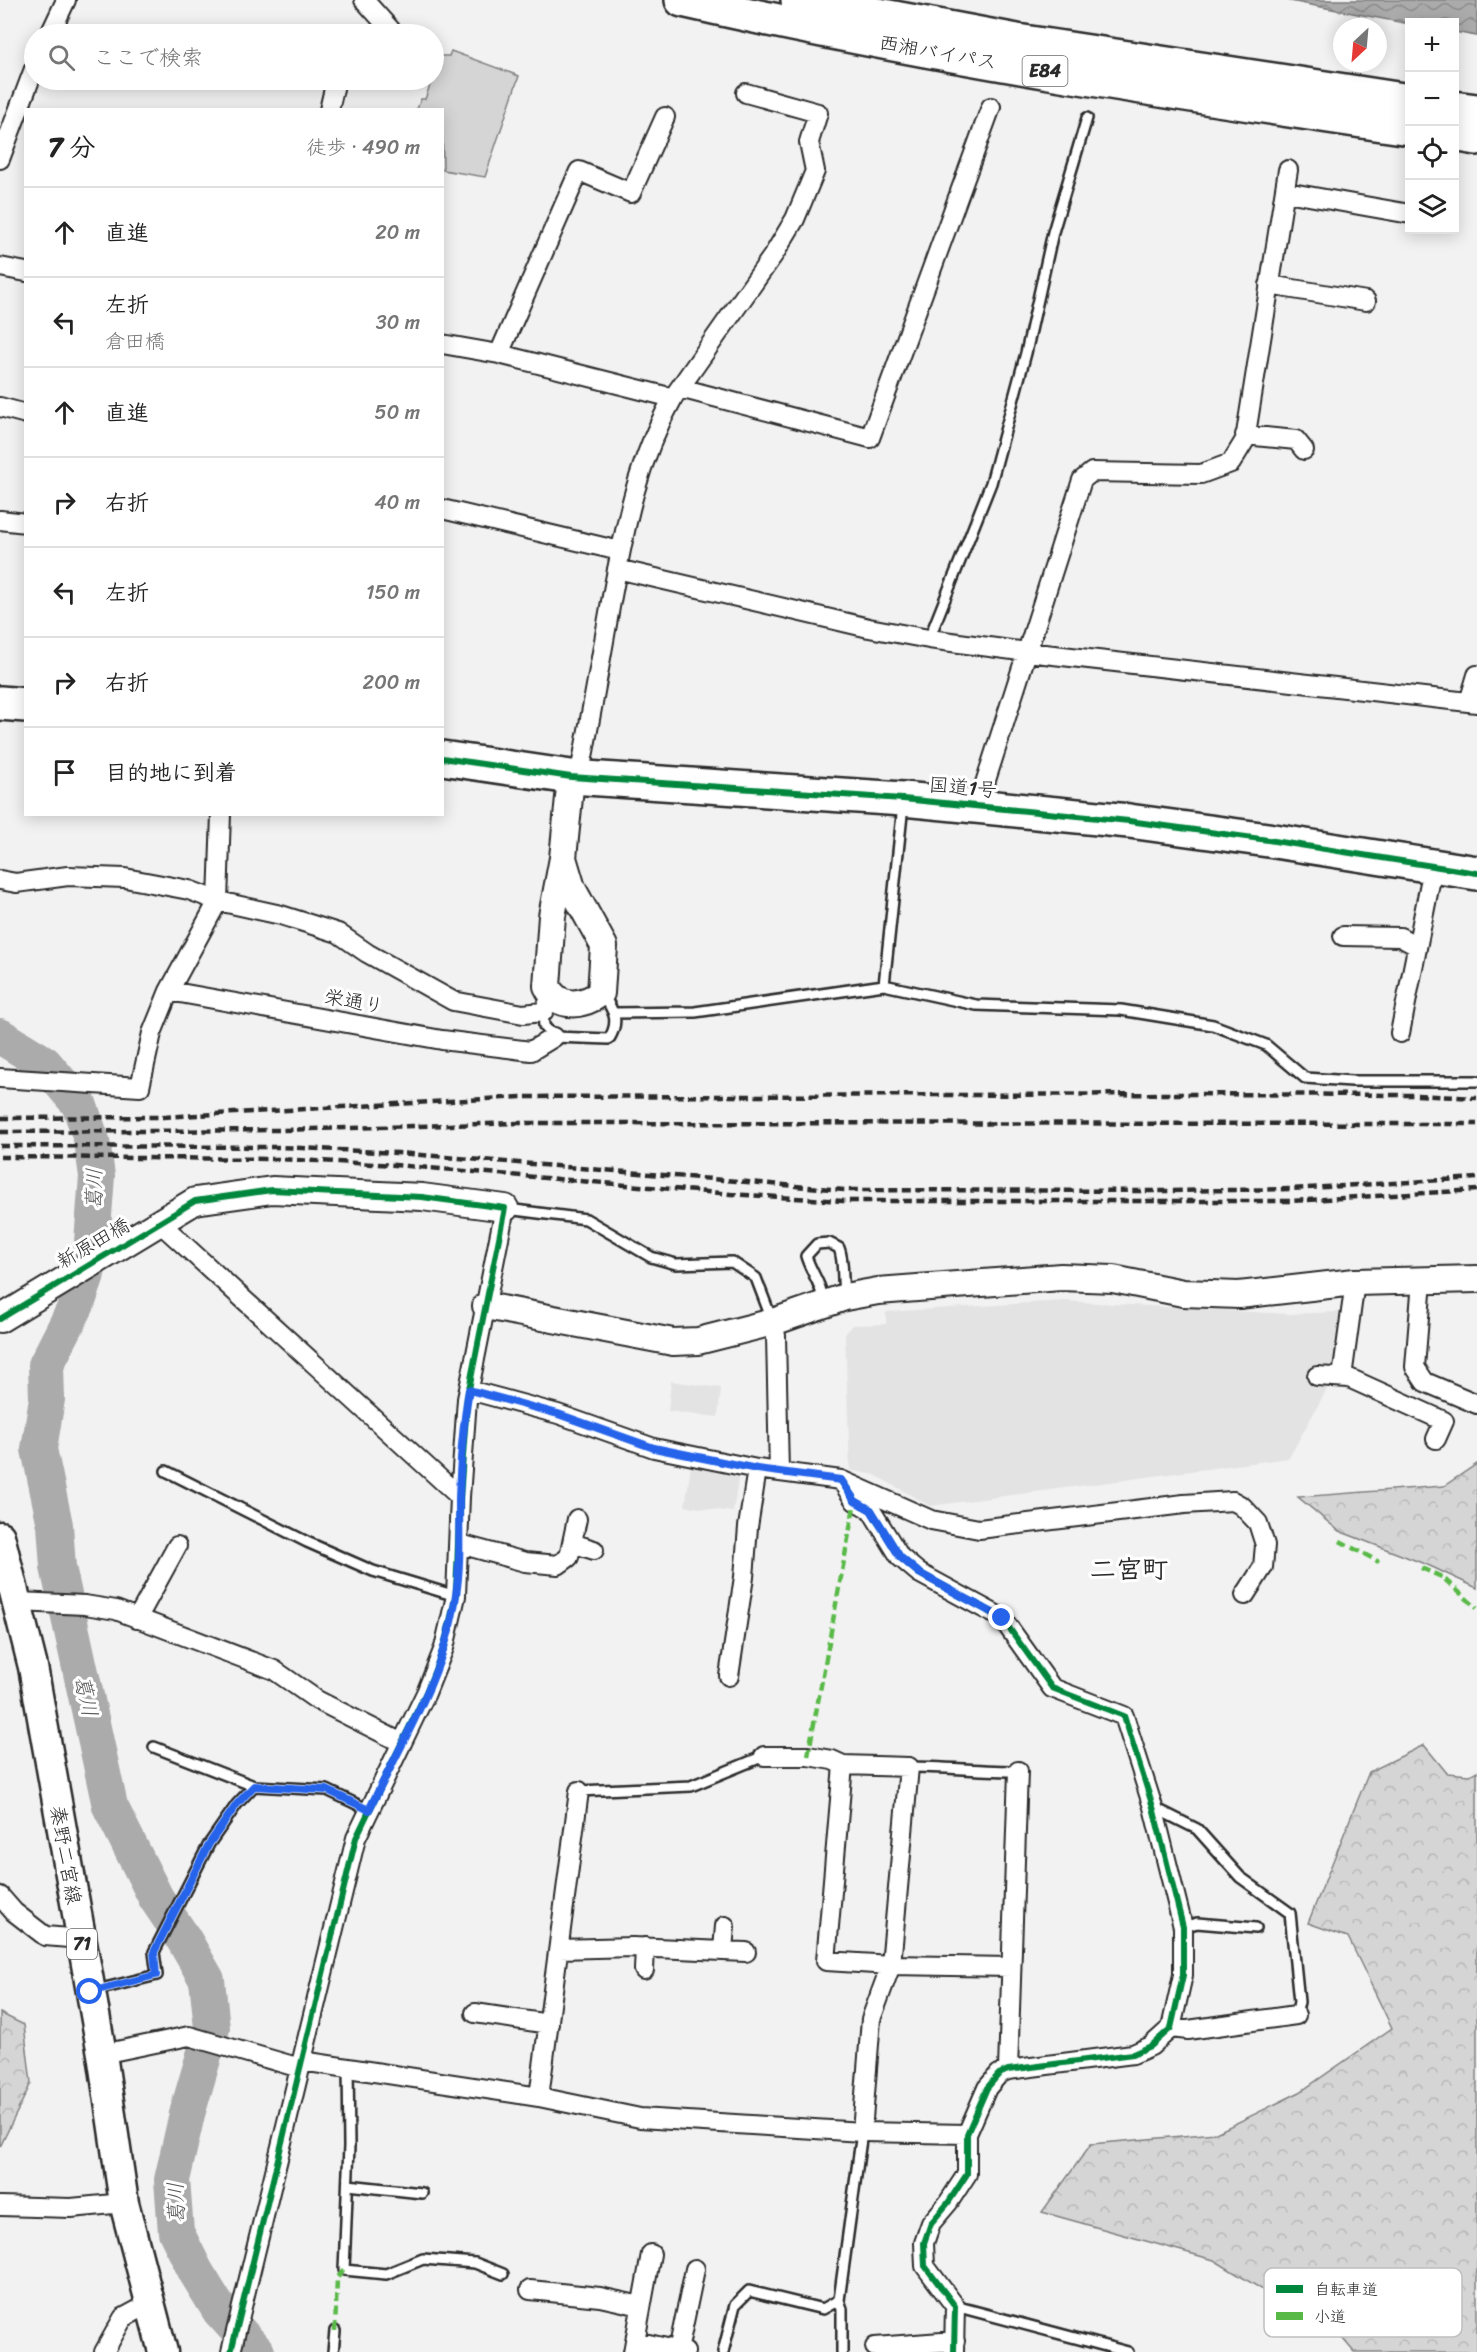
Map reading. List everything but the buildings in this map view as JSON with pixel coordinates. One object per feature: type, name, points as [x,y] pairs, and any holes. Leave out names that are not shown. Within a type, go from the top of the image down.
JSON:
[{"type":"highway","name":"西湘バイパス","points":[[682,0],[816,30],[984,61],[1405,127]]},
{"type":"highway","name":"西湘バイパス","points":[[798,0],[1017,41],[1405,100]]},
{"type":"highway","points":[[1459,109],[1477,111]]},
{"type":"highway","points":[[1459,135],[1477,138]]},
{"type":"highway","points":[[0,703],[24,705]]},
{"type":"highway","name":"国道1号","points":[[444,759],[575,778],[903,799],[1129,821],[1222,833],[1433,868],[1477,873]]},
{"type":"main road","name":"秦野二宮線","points":[[0,1536],[19,1596],[33,1667],[102,2054],[124,2203],[163,2352]]},
{"type":"street","points":[[55,24],[66,0]]},
{"type":"street","points":[[364,0],[386,24]]},
{"type":"street","points":[[0,159],[26,90]]},
{"type":"street","points":[[329,108],[334,90]]},
{"type":"street","points":[[548,1004],[552,916],[575,778],[637,478],[656,426],[676,393],[774,254],[795,219],[815,171],[809,142],[818,113],[746,93]]},
{"type":"street","points":[[444,344],[499,354],[870,438],[991,107]]},
{"type":"street","points":[[499,354],[579,171],[632,193],[665,117]]},
{"type":"street","points":[[978,805],[1082,480],[1092,472],[1201,474],[1231,463],[1245,435],[1288,170]]},
{"type":"street","points":[[1286,192],[1405,213]]},
{"type":"street","points":[[0,267],[24,272]]},
{"type":"street","points":[[1269,285],[1366,301]]},
{"type":"street","points":[[0,407],[24,413]]},
{"type":"street","points":[[1245,435],[1296,440],[1304,450]]},
{"type":"street","points":[[444,510],[869,628],[929,639],[1473,702],[1477,675]]},
{"type":"street","points":[[0,520],[24,523]]},
{"type":"street","points":[[0,1078],[140,1087],[152,1033],[169,991],[218,902],[221,816]]},
{"type":"street","points":[[0,880],[16,883],[68,876],[125,878],[189,890],[218,902],[281,915],[338,933],[367,953],[453,1001],[523,1014],[548,1004],[563,1002],[580,1003],[593,999],[608,1003],[604,946],[572,888],[562,858]]},
{"type":"street","points":[[1400,1034],[1433,868]]},
{"type":"street","points":[[552,916],[556,909],[563,905],[569,906],[584,916],[594,927]]},
{"type":"street","points":[[1343,936],[1400,937],[1417,946]]},
{"type":"street","name":"栄通り","points":[[169,991],[442,1040],[531,1051],[554,1037]]},
{"type":"street","name":"新原田橋","points":[[0,1319],[51,1286],[195,1201],[272,1190],[422,1197],[505,1208]]},
{"type":"street","points":[[231,2352],[356,1838],[426,1693],[444,1648],[456,1596],[460,1544],[459,1497],[469,1390],[505,1208]]},
{"type":"street","points":[[156,1225],[459,1497]]},
{"type":"street","points":[[486,1306],[673,1342],[698,1341],[773,1322],[834,1301],[878,1291],[1061,1277],[1113,1280],[1184,1293],[1239,1295],[1355,1282],[1477,1279]]},
{"type":"street","points":[[1422,1281],[1415,1367],[1425,1382],[1477,1404]]},
{"type":"street","points":[[1342,1377],[1355,1282]]},
{"type":"street","points":[[773,1322],[776,1336],[779,1472]]},
{"type":"street","points":[[1317,1376],[1349,1378],[1444,1421],[1436,1439]]},
{"type":"street","points":[[469,1390],[558,1414],[654,1448],[757,1469],[841,1480],[931,1520],[980,1529],[1184,1504],[1233,1501],[1242,1506],[1258,1523],[1265,1545],[1263,1567],[1245,1595]]},
{"type":"street","points":[[729,1676],[757,1469]]},
{"type":"street","points":[[841,1480],[855,1501],[871,1510],[900,1557],[919,1573],[1002,1618],[1052,1688],[1124,1716],[1153,1807],[1183,1927],[1183,1975],[1172,2028],[1151,2046],[1133,2054],[1008,2070],[999,2074],[987,2088],[967,2134],[967,2174],[948,2203],[931,2223],[924,2243],[924,2266],[955,2306],[954,2346],[875,2348]]},
{"type":"street","points":[[460,1544],[525,1562],[558,1565],[569,1557],[577,1519]]},
{"type":"street","points":[[572,1543],[594,1550]]},
{"type":"street","points":[[137,1619],[177,1546]]},
{"type":"street","points":[[19,1596],[116,1610],[274,1671],[317,1700],[402,1743]]},
{"type":"street","points":[[764,1756],[808,1756],[832,1760],[843,1765],[909,1767],[891,1965],[871,2019],[862,2132]]},
{"type":"street","points":[[843,1765],[826,1961],[891,1965],[1011,1967]]},
{"type":"street","points":[[1008,2070],[1018,1771]]},
{"type":"street","points":[[539,2097],[579,1791]]},
{"type":"street","points":[[0,1896],[14,1912],[45,1936],[81,1939]]},
{"type":"street","points":[[723,1950],[724,1926]]},
{"type":"street","points":[[559,1949],[645,1947],[746,1952]]},
{"type":"street","points":[[644,1970],[645,1947]]},
{"type":"street","points":[[475,2013],[549,2024]]},
{"type":"street","points":[[1172,2028],[1188,2030],[1296,2015]]},
{"type":"street","points":[[102,2054],[189,2036],[241,2052],[301,2065],[348,2067],[539,2097],[640,2118],[862,2132],[967,2134]]},
{"type":"street","points":[[0,2206],[71,2208],[124,2203]]},
{"type":"street","points":[[651,2254],[634,2347],[682,2351],[695,2269]]},
{"type":"street","points":[[530,2290],[600,2297],[641,2306]]},
{"type":"street","points":[[104,2352],[123,2318],[149,2304]]},
{"type":"lane","points":[[929,639],[991,483],[1026,353],[1053,232],[1087,118]]},
{"type":"lane","points":[[884,985],[903,799]]},
{"type":"lane","points":[[548,1004],[544,1026],[554,1037],[598,1040],[609,1039],[615,1029],[608,1003],[695,1012],[884,985],[976,1005],[1121,1010],[1213,1025],[1266,1045],[1305,1078],[1353,1081],[1477,1081]]},
{"type":"lane","points":[[505,1208],[586,1219],[651,1257],[676,1264],[732,1262],[756,1278],[773,1322]]},
{"type":"lane","points":[[829,1243],[839,1248],[843,1257],[842,1285],[834,1301],[822,1291],[818,1279],[811,1271],[807,1256],[817,1244],[829,1243]]},
{"type":"lane","points":[[166,1471],[307,1542],[374,1571],[456,1596]]},
{"type":"lane","points":[[154,1747],[254,1786],[327,1790],[369,1810]]},
{"type":"lane","points":[[579,1791],[690,1786],[764,1756]]},
{"type":"lane","points":[[909,1767],[954,1767],[967,1771],[1018,1771]]},
{"type":"lane","points":[[90,1992],[156,1975],[154,1952],[209,1844],[237,1804],[254,1786]]},
{"type":"lane","points":[[1153,1807],[1197,1829],[1240,1877],[1290,1913],[1299,2001],[1296,2015]]},
{"type":"lane","points":[[1183,1927],[1197,1923],[1256,1928]]},
{"type":"lane","points":[[348,2067],[350,2146],[344,2270],[386,2274],[423,2259],[474,2263],[503,2274]]},
{"type":"lane","points":[[842,2352],[842,2309],[839,2300],[862,2132]]},
{"type":"lane","points":[[348,2185],[422,2193]]},
{"type":"lane","points":[[723,2352],[735,2305],[749,2291],[823,2309],[839,2300]]},
{"type":"lane","points":[[955,2306],[1128,2352]]},
{"type":"lane","points":[[333,2352],[335,2331]]},
{"type":"shaded area","points":[[1063,1301],[1288,1314],[1340,1312],[1335,1367],[1318,1366],[1316,1384],[1328,1387],[1289,1458],[930,1506],[875,1475],[850,1470],[845,1334],[853,1325],[886,1324],[886,1312]]},
{"type":"shaded area","points":[[671,1381],[721,1388],[718,1417],[668,1411]]},
{"type":"shaded area","points":[[691,1466],[739,1473],[733,1512],[685,1506]]},
{"type":"green space","points":[[451,51],[519,76],[485,177],[444,170],[444,108],[417,108],[421,99],[425,99],[428,90],[444,90],[444,56],[449,56]]},
{"type":"green space","points":[[1477,1464],[1477,1588],[1430,1566],[1339,1531],[1298,1497],[1444,1486]]},
{"type":"green space","points":[[1424,1745],[1447,1773],[1470,1775],[1477,1771],[1477,2352],[1354,2352],[1340,2337],[1462,2337],[1462,2268],[1264,2268],[1264,2291],[1214,2260],[1042,2212],[1091,2144],[1216,2133],[1300,2092],[1392,2028],[1348,1937],[1308,1923],[1369,1772]]},
{"type":"green space","points":[[0,2013],[24,2025],[31,2083],[0,2147]]},
{"type":"water","points":[[1285,0],[1477,0],[1477,36],[1459,33],[1459,18],[1405,18],[1405,23]]},
{"type":"waterway","name":"葛川","points":[[0,1036],[44,1063],[79,1104],[92,1141],[97,1176],[91,1255],[77,1304],[46,1365],[47,1399],[39,1449],[55,1525],[58,1567],[110,1806],[156,1898],[183,1938],[207,1980],[212,2028],[187,2114],[172,2180],[176,2232],[196,2272],[220,2311],[257,2352]]},
{"type":"railway","points":[[0,1118],[163,1117],[521,1097],[1175,1094],[1415,1095],[1477,1098]]},
{"type":"railway","points":[[0,1132],[280,1130],[518,1123],[1477,1124]]},
{"type":"railway","points":[[0,1146],[281,1147],[398,1153],[844,1190],[1291,1189],[1477,1178]]},
{"type":"railway","points":[[0,1157],[278,1159],[395,1165],[731,1194],[843,1201],[1291,1201],[1477,1190]]},
{"type":"marked path","points":[[808,1756],[855,1501]]},
{"type":"marked path","points":[[1340,1541],[1379,1562]]},
{"type":"marked path","points":[[1421,1568],[1442,1577],[1477,1608]]},
{"type":"marked path","points":[[335,2331],[337,2278],[344,2270]]},
{"type":"cycle path","points":[[444,758],[571,777],[903,799],[1129,821],[1477,873]]},
{"type":"cycle path","points":[[0,1319],[195,1201],[272,1190],[422,1197],[505,1208],[467,1399],[456,1596],[444,1648],[426,1693],[356,1838],[231,2352]]},
{"type":"cycle path","points":[[841,1480],[855,1501],[871,1510],[900,1557],[919,1573],[1002,1618],[1052,1688],[1124,1716],[1153,1807],[1183,1927],[1183,1975],[1171,2028],[1151,2046],[1133,2054],[1008,2070],[999,2074],[987,2088],[967,2134],[967,2174],[948,2203],[931,2223],[924,2243],[925,2266],[955,2306],[954,2352]]},
{"type":"district","name":"二宮町","points":[[1129,1569]]},
{"type":"route","points":[[90,1992],[156,1975],[154,1952],[209,1844],[237,1804],[254,1786],[327,1790],[369,1810],[426,1693],[444,1648],[456,1596],[460,1544],[459,1497],[469,1390],[558,1414],[654,1448],[757,1469],[841,1480],[855,1501],[871,1510],[900,1557],[919,1573],[1002,1618]]}]
